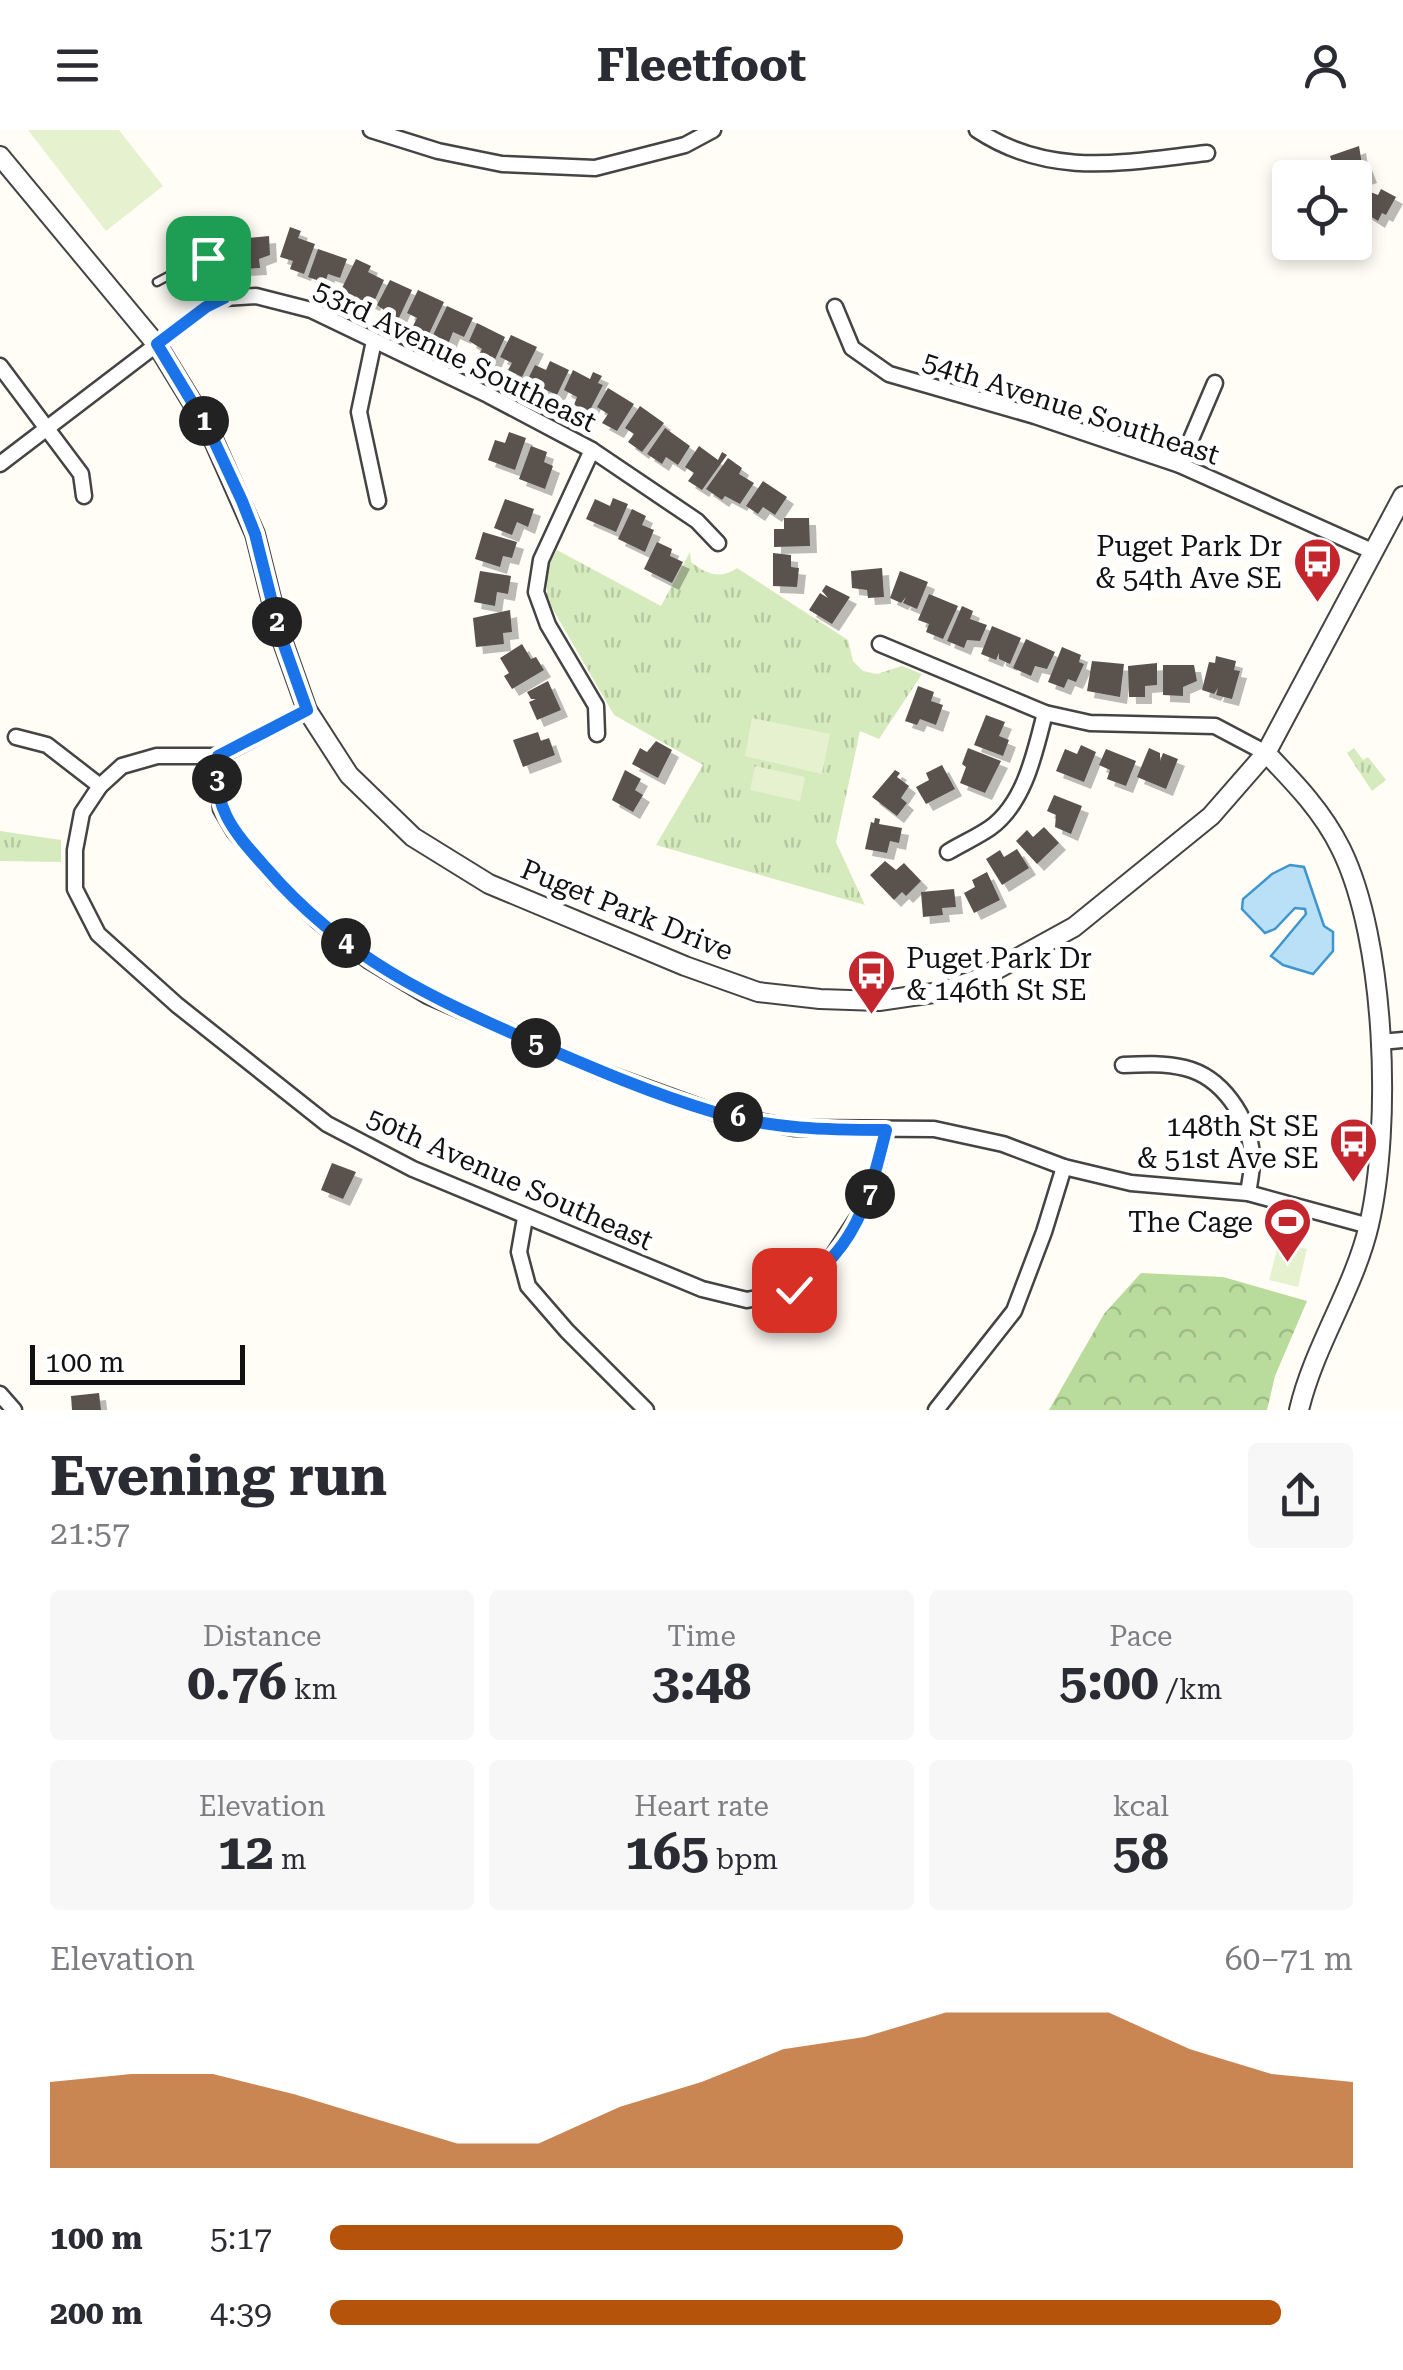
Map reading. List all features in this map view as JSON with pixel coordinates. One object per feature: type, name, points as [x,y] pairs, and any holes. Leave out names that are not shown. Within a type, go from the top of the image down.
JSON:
[{"type":"street","points":[[372,131],[438,151],[502,164],[595,168],[685,145],[713,130]]},
{"type":"street","points":[[977,130],[1001,146],[1044,161],[1098,166],[1207,153]]},
{"type":"street","name":"Puget Park Drive","points":[[0,156],[157,344],[209,430],[255,534],[280,634],[307,710],[349,775],[413,837],[488,884],[758,992],[820,1000],[880,1000],[940,992],[981,978],[1058,936],[1144,873],[1211,816],[1266,754],[1403,496]]},
{"type":"street","name":"53rd Avenue Southeast","points":[[224,298],[256,296],[311,310],[488,394],[592,450],[697,521],[718,543]]},
{"type":"street","points":[[0,464],[206,307],[224,298]]},
{"type":"street","name":"54th Avenue Southeast","points":[[836,306],[852,348],[889,374],[1036,416],[1180,465],[1374,552]]},
{"type":"street","points":[[374,341],[359,412],[378,501]]},
{"type":"street","points":[[0,366],[81,474],[84,496]]},
{"type":"street","points":[[1180,465],[1215,382]]},
{"type":"street","points":[[592,450],[541,560],[536,592],[548,625],[596,706],[597,734]]},
{"type":"street","points":[[880,644],[1044,713],[1090,723],[1214,726],[1266,754],[1322,815],[1341,848],[1365,918],[1380,1042],[1382,1134],[1368,1226],[1299,1410]]},
{"type":"street","points":[[16,737],[46,744],[100,786],[122,766],[157,756],[218,756],[307,710]]},
{"type":"street","points":[[948,852],[993,826],[1013,801],[1033,764],[1044,713]]},
{"type":"street","points":[[218,756],[222,810],[234,831],[318,921],[368,960],[428,996],[600,1071],[716,1113],[794,1128],[934,1129],[1003,1144],[1064,1166],[1131,1183],[1248,1193],[1368,1226]]},
{"type":"street","name":"50th Avenue Southeast","points":[[100,786],[82,812],[75,850],[75,889],[98,934],[177,1005],[327,1124],[413,1169],[702,1289],[747,1300],[794,1290],[823,1271],[868,1202],[886,1130]]},
{"type":"street","points":[[1380,1042],[1403,1040]]},
{"type":"street","points":[[1123,1065],[1188,1068],[1218,1086],[1244,1118],[1252,1155],[1248,1193]]},
{"type":"street","points":[[936,1410],[1014,1311],[1064,1166]]},
{"type":"street","points":[[525,1218],[518,1252],[528,1286],[646,1410]]},
{"type":"street","points":[[0,1394],[14,1410]]},
{"type":"lane","points":[[158,282],[208,258],[224,298]]},
{"type":"green space","points":[[28,130],[119,130],[163,186],[106,231]]},
{"type":"green space","points":[[557,550],[661,606],[690,552],[691,562],[702,570],[719,575],[737,568],[848,640],[853,661],[863,671],[877,674],[902,666],[922,674],[879,739],[860,731],[836,842],[865,905],[656,845],[703,765],[614,715],[547,599],[547,568]]},
{"type":"green space","points":[[752,718],[830,734],[822,774],[745,756]]},
{"type":"green space","points":[[1354,748],[1363,760],[1368,757],[1386,780],[1372,791],[1347,753]]},
{"type":"green space","points":[[755,766],[805,777],[800,801],[750,790]]},
{"type":"green space","points":[[0,831],[61,840],[61,862],[0,861]]},
{"type":"green space","name":"The Cage","points":[[1279,1242],[1307,1249],[1298,1287],[1269,1280]]},
{"type":"green space","points":[[1141,1273],[1223,1277],[1307,1301],[1275,1376],[1267,1410],[1049,1410],[1104,1314]]},
{"type":"water","points":[[1290,865],[1304,867],[1324,926],[1333,932],[1333,951],[1313,974],[1283,965],[1271,956],[1306,914],[1305,909],[1295,908],[1275,929],[1265,933],[1242,909],[1243,899],[1272,874]]},
{"type":"building","points":[[1359,146],[1361,160],[1331,160],[1330,156]]},
{"type":"building","points":[[1381,189],[1396,197],[1378,221],[1372,217],[1372,193],[1378,195]]},
{"type":"building","points":[[290,227],[301,231],[298,238],[315,244],[304,274],[290,269],[293,261],[280,257]]},
{"type":"building","points":[[269,236],[270,255],[259,259],[260,268],[241,269],[238,239]]},
{"type":"building","points":[[318,249],[347,259],[340,278],[328,274],[325,283],[308,277]]},
{"type":"building","points":[[356,259],[371,266],[368,272],[384,280],[373,304],[340,292]]},
{"type":"building","points":[[390,280],[412,290],[398,320],[377,305]]},
{"type":"building","points":[[418,290],[444,302],[429,334],[413,326],[417,318],[407,313]]},
{"type":"building","points":[[447,306],[473,318],[464,337],[453,332],[449,342],[433,335]]},
{"type":"building","points":[[477,323],[505,337],[493,364],[478,356],[482,349],[469,341]]},
{"type":"building","points":[[511,335],[537,347],[522,377],[508,370],[512,363],[500,357]]},
{"type":"building","points":[[550,361],[569,370],[557,395],[527,381],[535,365],[546,370]]},
{"type":"building","points":[[573,370],[590,379],[593,372],[602,376],[598,383],[603,385],[589,412],[574,405],[577,397],[564,390]]},
{"type":"building","points":[[608,388],[634,404],[617,431],[602,423],[608,414],[597,407]]},
{"type":"building","points":[[640,406],[664,423],[642,452],[628,442],[634,434],[625,428]]},
{"type":"building","points":[[665,428],[690,446],[678,465],[666,457],[662,464],[647,454]]},
{"type":"building","points":[[509,432],[526,438],[515,470],[488,460],[495,440],[505,443]]},
{"type":"building","points":[[531,446],[547,452],[544,462],[553,466],[545,489],[519,479]]},
{"type":"building","points":[[699,446],[718,460],[722,452],[727,455],[702,490],[688,481],[694,473],[685,467]]},
{"type":"building","points":[[728,458],[742,468],[739,474],[754,483],[740,504],[725,496],[722,500],[706,489]]},
{"type":"building","points":[[763,481],[787,497],[775,515],[763,507],[758,514],[746,506]]},
{"type":"building","points":[[613,498],[628,504],[616,532],[586,519],[595,499],[610,506]]},
{"type":"building","points":[[505,499],[534,509],[528,527],[517,522],[512,535],[494,528]]},
{"type":"building","points":[[632,509],[646,516],[642,525],[654,530],[645,552],[618,539]]},
{"type":"building","points":[[784,518],[809,518],[810,546],[774,547],[774,529],[784,529]]},
{"type":"building","points":[[483,532],[517,542],[512,558],[503,556],[500,567],[475,559]]},
{"type":"building","points":[[657,542],[672,549],[670,556],[683,562],[672,583],[644,569]]},
{"type":"building","points":[[773,553],[791,555],[791,567],[799,568],[797,587],[773,586]]},
{"type":"building","points":[[882,568],[884,597],[868,598],[867,590],[852,588],[851,571]]},
{"type":"building","points":[[480,571],[511,576],[508,594],[497,592],[495,606],[474,602]]},
{"type":"building","points":[[900,571],[928,582],[917,609],[903,603],[906,597],[901,603],[890,598]]},
{"type":"building","points":[[826,585],[850,597],[832,624],[809,610],[820,593],[828,598],[822,591]]},
{"type":"building","points":[[929,594],[958,606],[943,639],[926,632],[929,624],[918,620]]},
{"type":"building","points":[[962,606],[973,611],[970,619],[987,625],[980,641],[967,640],[964,648],[947,641]]},
{"type":"building","points":[[510,610],[512,632],[503,633],[504,644],[476,647],[473,618]]},
{"type":"building","points":[[992,626],[1021,638],[1010,664],[999,659],[999,653],[996,660],[981,654]]},
{"type":"building","points":[[1026,639],[1055,652],[1047,669],[1035,666],[1031,676],[1013,668]]},
{"type":"building","points":[[522,644],[544,670],[512,689],[500,658]]},
{"type":"building","points":[[1062,647],[1081,655],[1079,662],[1084,664],[1076,682],[1068,679],[1064,688],[1048,682]]},
{"type":"building","points":[[1216,656],[1236,661],[1234,670],[1240,671],[1232,699],[1216,695],[1218,688],[1214,694],[1202,690],[1209,662],[1215,663]]},
{"type":"building","points":[[1092,661],[1124,664],[1120,697],[1087,691]]},
{"type":"building","points":[[1157,663],[1157,685],[1145,686],[1145,697],[1129,697],[1128,666]]},
{"type":"building","points":[[1163,665],[1194,665],[1197,681],[1183,687],[1183,696],[1163,695]]},
{"type":"building","points":[[548,681],[561,710],[537,720],[529,702],[536,699],[531,699],[527,692]]},
{"type":"building","points":[[918,686],[934,692],[931,701],[943,705],[936,725],[920,719],[917,725],[905,721]]},
{"type":"building","points":[[986,715],[1005,722],[999,736],[1009,740],[1003,756],[974,745]]},
{"type":"building","points":[[538,732],[541,741],[549,738],[555,755],[523,767],[513,740]]},
{"type":"building","points":[[656,741],[672,750],[658,778],[632,764],[640,748],[647,752]]},
{"type":"building","points":[[1081,745],[1096,752],[1084,782],[1056,771],[1065,749],[1077,754]]},
{"type":"building","points":[[968,748],[1001,761],[985,793],[960,783]]},
{"type":"building","points":[[1149,748],[1160,753],[1160,761],[1163,753],[1178,759],[1166,789],[1137,777]]},
{"type":"building","points":[[1106,749],[1136,761],[1126,786],[1107,779],[1110,770],[1099,765]]},
{"type":"building","points":[[942,765],[955,789],[926,804],[916,787],[929,780],[926,773]]},
{"type":"building","points":[[625,770],[641,779],[635,790],[643,795],[633,812],[612,800]]},
{"type":"building","points":[[895,770],[900,773],[897,777],[909,786],[901,798],[907,803],[897,816],[872,797]]},
{"type":"building","points":[[1054,795],[1082,806],[1071,834],[1055,827],[1056,815],[1047,811]]},
{"type":"building","points":[[875,818],[880,819],[879,824],[902,828],[899,843],[890,841],[887,853],[865,849]]},
{"type":"building","points":[[1044,827],[1059,843],[1037,864],[1016,841],[1027,830],[1033,837]]},
{"type":"building","points":[[1017,849],[1029,868],[1002,885],[986,859],[1000,850],[1004,857]]},
{"type":"building","points":[[885,861],[896,870],[904,863],[921,881],[906,896],[902,892],[894,900],[870,875]]},
{"type":"building","points":[[987,872],[1000,900],[974,913],[964,893],[975,887],[972,880]]},
{"type":"building","points":[[954,889],[956,907],[942,908],[943,915],[923,917],[921,892]]},
{"type":"building","points":[[332,1163],[356,1172],[343,1199],[321,1190]]},
{"type":"building","points":[[99,1393],[101,1410],[72,1410],[71,1396]]},
{"type":"place","name":"Puget Park Dr & 54th Ave SE","points":[[1317,604]]},
{"type":"place","name":"Puget Park Dr & 146th St SE","points":[[871,1016]]},
{"type":"place","name":"148th St SE & 51st Ave SE","points":[[1354,1184]]},
{"type":"place","name":"The Cage","points":[[1288,1264]]},
{"type":"route","points":[[208,258],[224,298],[157,344],[209,430],[242,501],[255,534],[280,634],[307,710],[218,756],[222,810],[234,831],[278,882],[318,921],[368,960],[428,996],[600,1071],[716,1113],[794,1128],[886,1130],[868,1202],[823,1271],[794,1290]]}]
